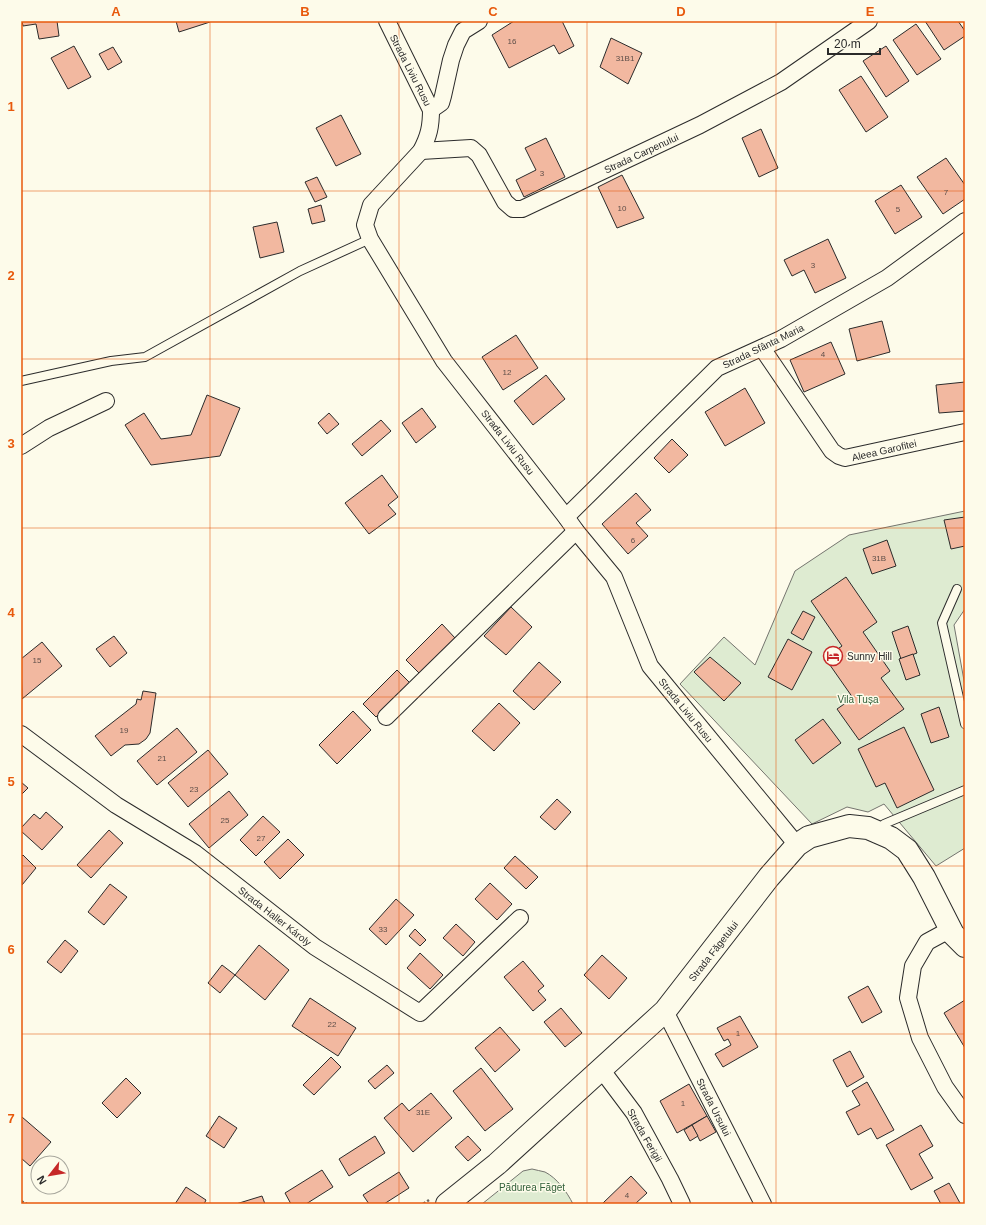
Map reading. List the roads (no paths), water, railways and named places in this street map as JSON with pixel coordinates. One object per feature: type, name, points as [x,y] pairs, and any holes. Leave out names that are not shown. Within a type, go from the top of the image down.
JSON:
[{"type":"main road","name":"Strada Făgetului","points":[[447,1204],[497,1164],[665,1011],[769,877],[797,845],[809,837],[849,826],[868,828],[891,838],[907,850],[924,877],[953,934],[965,946]]},
{"type":"street","name":"Strada Liviu Rusu","points":[[387,21],[431,110],[431,125],[426,142],[421,151],[371,205],[365,225],[370,239],[444,361],[576,531],[614,577],[650,666],[797,845]]},
{"type":"street","points":[[431,110],[440,103],[444,96],[451,60],[463,31],[479,21]]},
{"type":"street","name":"Strada Carpenului","points":[[421,151],[471,148],[479,155],[505,202],[514,209],[522,209],[700,125],[781,82],[869,21]]},
{"type":"street","name":"Strada Sfânta Maria","points":[[566,517],[717,368],[781,339],[887,278],[965,221]]},
{"type":"street","name":"Aleea Garofitei","points":[[762,348],[832,451],[839,456],[845,458],[965,432]]},
{"type":"street","points":[[21,446],[49,428],[106,401]]},
{"type":"street","points":[[386,716],[576,531]]},
{"type":"street","name":"Strada Haller Károly","points":[[21,734],[116,805],[195,853],[315,947],[420,1013],[520,918]]},
{"type":"street","points":[[951,929],[927,942],[913,966],[908,998],[920,1038],[945,1087],[965,1115]]},
{"type":"street","name":"Strada Ursului","points":[[665,1011],[763,1204]]},
{"type":"street","name":"Strada Ferigii","points":[[601,1069],[634,1113],[682,1204]]},
{"type":"lane","points":[[21,381],[111,361],[145,357],[300,271],[370,239]]},
{"type":"lane","points":[[957,589],[942,623],[965,724]]},
{"type":"lane","points":[[878,832],[884,824],[965,790]]},
{"type":"place","name":"Sunny Hill","points":[[833,656]]},
{"type":"park label","name":"Vila Tușa","points":[[858,699]]},
{"type":"park label","name":"Pădurea Făget","points":[[532,1187]]}]
